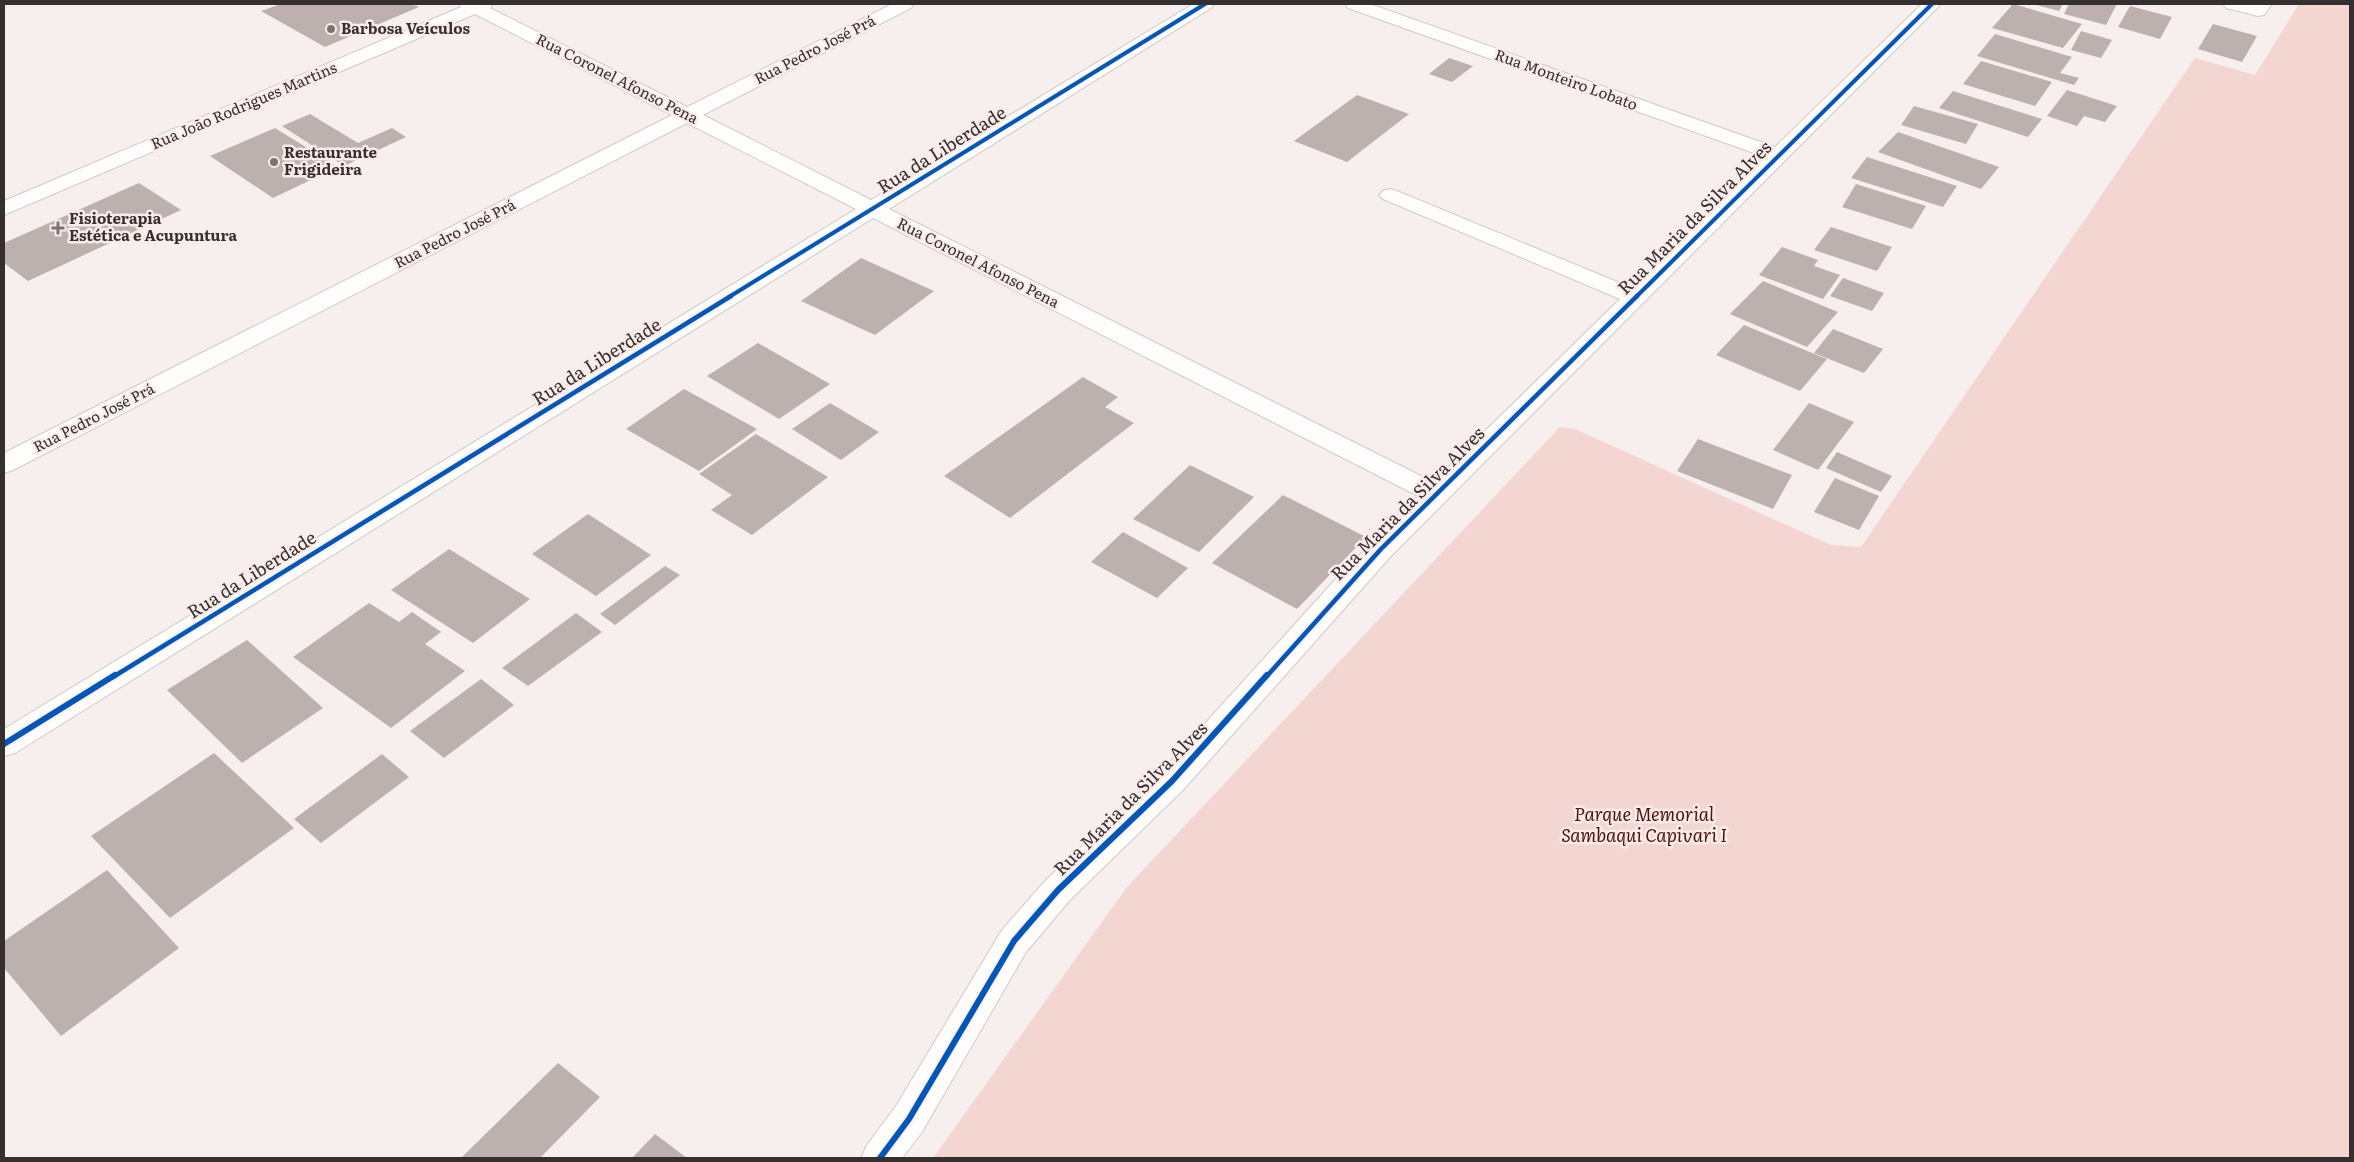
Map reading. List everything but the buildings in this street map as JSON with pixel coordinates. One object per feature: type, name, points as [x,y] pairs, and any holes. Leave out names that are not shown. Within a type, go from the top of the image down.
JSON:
[{"type":"street","name":"Rua Pedro José Prá","points":[[4,464],[905,4]]},
{"type":"street","name":"Rua da Liberdade","points":[[4,744],[1205,4]]},
{"type":"street","name":"Rua Monteiro Lobato","points":[[1354,4],[1778,155]]},
{"type":"street","name":"Rua Maria da Silva Alves","points":[[880,1158],[909,1119],[1014,941],[1058,890],[1172,781],[1344,588],[1435,494],[1932,4]]},
{"type":"street","points":[[2232,4],[2258,11],[2263,4]]},
{"type":"street","name":"Rua Coronel Afonso Pena","points":[[476,5],[687,115],[1435,494]]},
{"type":"street","name":"Rua João Rodrigues Martins","points":[[4,209],[476,5]]},
{"type":"street","points":[[1390,194],[1635,297]]},
{"type":"green space","name":"Parque Memorial Sambaqui Capivari I","points":[[2299,4],[2350,4],[2350,1158],[933,1158],[1127,887],[1560,427],[1575,429],[1831,545],[1861,547],[2195,58],[2255,75]]},
{"type":"cycle path","points":[[4,744],[1205,4]]},
{"type":"cycle path","points":[[880,1158],[909,1119],[1014,941],[1058,890],[1172,781],[1381,549],[1932,4]]},
{"type":"place","name":"Barbosa Veículos","points":[[331,29]]},
{"type":"place","name":"Restaurante Frigideira","points":[[274,162]]},
{"type":"place","name":"Fisioterapia Estética e Acupuntura","points":[[58,228]]}]
